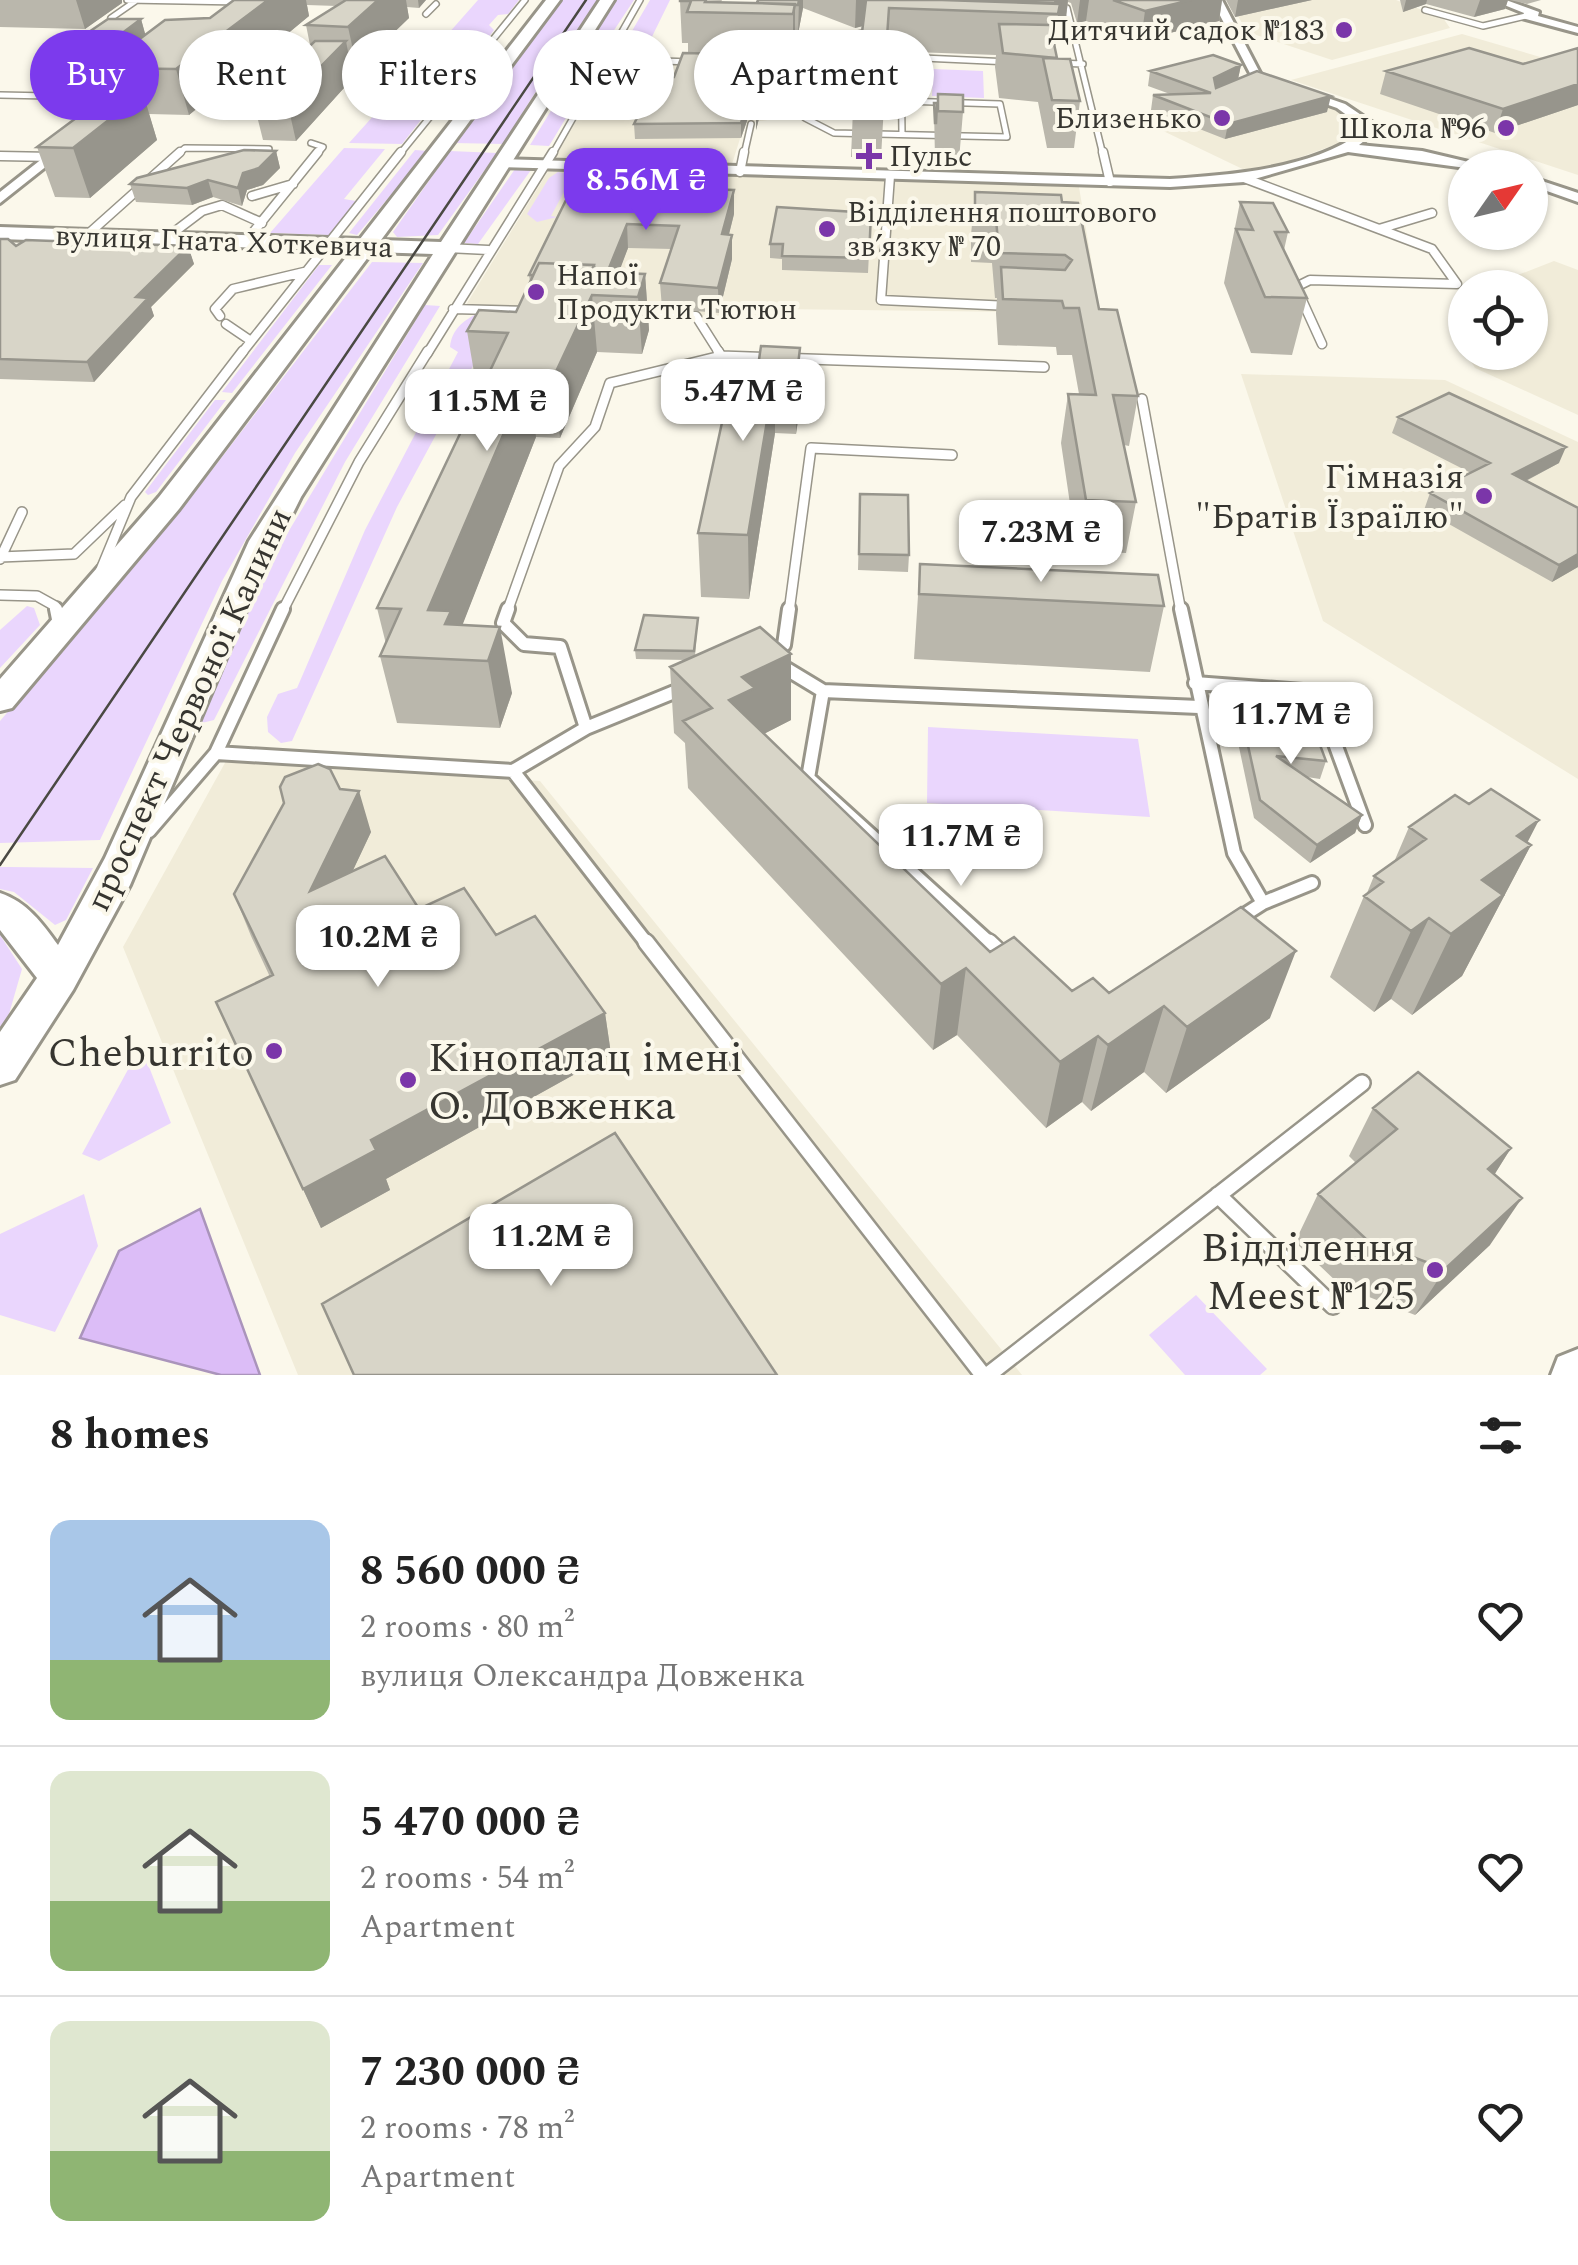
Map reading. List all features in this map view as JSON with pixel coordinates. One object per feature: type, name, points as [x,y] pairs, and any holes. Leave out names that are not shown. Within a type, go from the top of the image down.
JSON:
[{"type":"main road","points":[[0,700],[88,600],[369,246],[553,0]]},
{"type":"main road","name":"проспект Червоної Калини","points":[[586,30],[607,0]]},
{"type":"main road","name":"проспект Червоної Калини","points":[[0,1067],[59,978],[123,860],[242,577],[332,424],[533,114]]},
{"type":"main road","name":"вулиця Гната Хоткевича","points":[[0,233],[40,240],[86,236],[448,248]]},
{"type":"main road","points":[[0,908],[24,928],[59,978]]},
{"type":"street","points":[[1216,0],[1250,79],[1341,106],[1370,126],[1368,133],[1348,148]]},
{"type":"street","points":[[1496,0],[1535,14],[1526,16]]},
{"type":"street","points":[[222,18],[241,1]]},
{"type":"street","points":[[1526,16],[1578,30]]},
{"type":"street","name":"вулиця Гната Хоткевича","points":[[0,200],[80,134]]},
{"type":"street","points":[[503,163],[1110,182],[1244,178],[1348,148],[1448,160]]},
{"type":"street","points":[[1548,188],[1578,198]]},
{"type":"lane","points":[[127,0],[241,1]]},
{"type":"lane","points":[[110,18],[137,0]]},
{"type":"lane","points":[[22,512],[1,558],[74,554],[128,502],[304,272],[525,0]]},
{"type":"lane","points":[[623,30],[640,0]]},
{"type":"lane","points":[[1046,0],[1067,8],[1110,182]]},
{"type":"lane","points":[[426,14],[436,4]]},
{"type":"lane","points":[[1425,10],[1483,26],[1526,16]]},
{"type":"lane","points":[[876,30],[891,27]]},
{"type":"lane","points":[[1030,39],[1076,40]]},
{"type":"lane","points":[[322,47],[329,47]]},
{"type":"lane","points":[[934,59],[1013,62]]},
{"type":"lane","points":[[1051,63],[1083,64]]},
{"type":"lane","points":[[0,95],[30,96]]},
{"type":"lane","points":[[808,120],[834,132],[1006,137],[1000,104],[934,102]]},
{"type":"lane","points":[[123,860],[216,753],[298,576],[350,478],[570,120]]},
{"type":"lane","points":[[902,120],[902,134]]},
{"type":"lane","points":[[740,172],[751,124]]},
{"type":"lane","points":[[246,242],[324,148],[311,143]]},
{"type":"lane","points":[[86,236],[185,148],[269,149]]},
{"type":"lane","points":[[0,156],[53,157]]},
{"type":"lane","points":[[890,176],[881,300],[1019,306]]},
{"type":"lane","points":[[1244,178],[1432,249],[1457,284],[1310,280],[1296,287],[1322,344]]},
{"type":"lane","points":[[252,196],[294,184]]},
{"type":"lane","points":[[165,239],[202,211],[222,205],[262,223]]},
{"type":"lane","points":[[1378,229],[1432,214]]},
{"type":"lane","points":[[448,248],[488,250]]},
{"type":"lane","points":[[251,341],[215,309],[233,288],[304,272]]},
{"type":"lane","points":[[453,309],[548,311]]},
{"type":"lane","points":[[622,314],[696,316],[721,356]]},
{"type":"lane","points":[[586,728],[560,647],[524,644],[502,623],[559,466],[595,427],[610,383],[721,356],[1044,367]]},
{"type":"lane","points":[[1142,399],[1195,683],[1234,853],[1263,902]]},
{"type":"lane","points":[[749,661],[784,645],[811,448],[952,455]]},
{"type":"lane","points":[[88,600],[128,502]]},
{"type":"lane","points":[[0,595],[37,596],[55,606],[60,631]]},
{"type":"lane","points":[[763,656],[823,691],[1200,707]]},
{"type":"lane","points":[[216,753],[512,771],[586,728],[700,681]]},
{"type":"lane","points":[[1195,683],[1316,692],[1365,824]]},
{"type":"lane","points":[[823,691],[808,778],[1022,972]]},
{"type":"lane","points":[[512,771],[986,1375],[1362,1083]]},
{"type":"lane","points":[[1222,930],[1263,902],[1312,883]]},
{"type":"lane","points":[[1218,1194],[1334,1306]]},
{"type":"shaded area","points":[[478,0],[519,0],[508,14],[498,15],[489,25],[494,30],[451,30]]},
{"type":"shaded area","points":[[561,0],[599,0],[577,30],[539,30]]},
{"type":"shaded area","points":[[614,0],[634,0],[614,30],[594,30]]},
{"type":"shaded area","points":[[650,0],[670,0],[655,30],[633,30]]},
{"type":"shaded area","name":"Дитячий садок №183","points":[[1229,0],[1396,0],[1443,18],[1450,28],[1332,60],[1247,32]]},
{"type":"shaded area","name":"Школа №96","points":[[1462,34],[1578,68],[1578,175],[1548,165],[1548,150],[1502,150],[1291,80]]},
{"type":"shaded area","points":[[533,37],[533,96],[503,144],[454,143],[471,120],[513,120],[513,64]]},
{"type":"shaded area","points":[[674,59],[694,60],[694,120],[768,120],[745,123],[731,167],[552,163],[577,120],[674,120]]},
{"type":"shaded area","points":[[934,69],[983,71],[984,98],[934,96]]},
{"type":"shaded area","points":[[1257,82],[1335,109],[1361,125],[1357,137],[1253,174],[1159,129],[1153,112]]},
{"type":"shaded area","points":[[370,120],[421,120],[402,144],[349,143]]},
{"type":"shaded area","points":[[545,120],[565,120],[549,146],[530,145]]},
{"type":"shaded area","points":[[344,148],[385,149],[344,199],[356,201],[329,235],[270,233]]},
{"type":"shaded area","points":[[415,150],[428,151],[357,235],[349,233]]},
{"type":"shaded area","points":[[450,151],[497,153],[438,235],[397,237],[393,232]]},
{"type":"shaded area","points":[[550,168],[1079,187],[1100,313],[776,309],[745,319],[461,313]]},
{"type":"shaded area","points":[[515,169],[531,170],[478,244],[464,243]]},
{"type":"shaded area","points":[[558,172],[573,175],[551,216],[557,217],[537,222],[527,214],[549,178]]},
{"type":"shaded area","points":[[1554,261],[1578,270],[1578,415],[1479,370],[1548,370],[1548,270],[1531,270]]},
{"type":"shaded area","points":[[372,262],[423,263],[295,453],[222,581],[100,840],[0,843],[0,721],[185,505]]},
{"type":"shaded area","points":[[319,265],[332,265],[232,393],[222,392]]},
{"type":"shaded area","points":[[425,305],[440,306],[345,462],[214,720],[198,724],[195,718],[261,577]]},
{"type":"shaded area","points":[[478,313],[501,314],[397,507],[292,741],[281,743],[268,732],[267,717],[278,694],[297,688],[365,530],[458,352],[450,347],[453,335]]},
{"type":"shaded area","points":[[1241,374],[1445,380],[1578,442],[1578,779],[1323,621]]},
{"type":"shaded area","points":[[215,400],[226,400],[156,492],[148,495],[145,492]]},
{"type":"shaded area","points":[[27,606],[34,608],[40,625],[0,668],[0,630]]},
{"type":"shaded area","points":[[928,727],[1138,739],[1150,817],[927,803]]},
{"type":"shaded area","points":[[226,761],[540,781],[1022,1375],[298,1375],[123,947]]},
{"type":"shaded area","points":[[0,867],[93,868],[66,920],[55,925],[14,892],[0,889]]},
{"type":"shaded area","points":[[0,935],[22,969],[9,1014],[0,1027]]},
{"type":"shaded area","points":[[144,1054],[171,1123],[99,1161],[82,1154],[131,1064]]},
{"type":"shaded area","points":[[84,1194],[98,1246],[55,1332],[0,1315],[0,1234]]},
{"type":"shaded area","points":[[200,1209],[260,1375],[221,1375],[80,1338],[119,1251]]},
{"type":"shaded area","points":[[1196,1295],[1267,1369],[1260,1375],[1185,1375],[1149,1335]]},
{"type":"building","points":[[234,0],[268,0],[228,30],[179,30],[179,67],[159,69],[159,30],[152,30],[165,20],[210,18]]},
{"type":"building","points":[[346,0],[378,0],[348,27],[306,25]]},
{"type":"building","points":[[680,0],[795,4],[793,14],[687,12],[691,1]]},
{"type":"building","points":[[799,0],[798,5],[757,3]]},
{"type":"building","points":[[866,0],[1060,4],[1058,14],[889,8],[887,30],[862,30]]},
{"type":"building","points":[[943,0],[1055,0],[1056,3]]},
{"type":"building","points":[[1113,0],[1191,0],[1145,11]]},
{"type":"building","points":[[108,19],[141,19],[126,30],[92,30]]},
{"type":"building","points":[[999,24],[1050,25],[1057,58],[1003,53]]},
{"type":"building","points":[[322,41],[342,41],[322,65]]},
{"type":"building","points":[[1469,48],[1523,64],[1578,48],[1578,84],[1503,109],[1386,71]]},
{"type":"building","points":[[683,53],[694,53],[694,120],[742,120],[741,123],[634,124],[636,120],[674,120],[674,77]]},
{"type":"building","points":[[1213,55],[1241,65],[1214,78],[1216,88],[1257,71],[1331,96],[1228,124],[1153,95],[1211,93],[1150,71]]},
{"type":"building","points":[[1043,58],[1070,59],[1080,101],[1052,100]]},
{"type":"building","points":[[938,94],[963,95],[963,112],[938,111]]},
{"type":"building","points":[[73,120],[109,120],[73,148],[37,147]]},
{"type":"building","points":[[244,150],[276,151],[259,168],[243,173],[238,188],[208,180],[187,188],[130,184],[137,178]]},
{"type":"building","points":[[666,188],[734,190],[722,234],[732,235],[718,288],[660,283],[679,226],[627,224],[607,273],[595,272],[594,265],[539,263],[533,275],[529,275],[568,196],[662,199]]},
{"type":"building","points":[[975,192],[1061,195],[1062,202],[1078,203],[1099,309],[1117,310],[1138,396],[1113,395],[1136,502],[1086,500],[1068,394],[1096,395],[1079,308],[1064,308],[1062,301],[1003,299],[1001,267],[1065,270],[1072,260],[1065,255],[999,253],[996,219],[975,218]]},
{"type":"building","points":[[1240,202],[1273,203],[1288,232],[1275,232],[1307,298],[1265,297],[1236,229],[1253,230]]},
{"type":"building","points":[[777,207],[871,213],[869,258],[782,256],[783,244],[770,244]]},
{"type":"building","points":[[0,239],[8,239],[16,246],[26,240],[188,246],[136,297],[148,298],[87,362],[0,359]]},
{"type":"building","points":[[539,263],[594,265],[591,272],[645,274],[638,297],[592,295],[553,378],[528,377],[428,610],[451,611],[445,624],[500,627],[488,661],[380,656],[401,609],[377,608],[508,333],[467,331],[479,310],[516,312]]},
{"type":"building","points":[[761,346],[800,348],[797,374],[775,373],[748,535],[698,533],[733,372],[757,373]]},
{"type":"building","points":[[1449,393],[1566,447],[1513,474],[1578,508],[1578,554],[1559,565],[1430,493],[1490,463],[1398,417]]},
{"type":"building","points":[[860,494],[908,495],[909,555],[859,554]]},
{"type":"building","points":[[920,564],[1158,575],[1164,606],[919,594]]},
{"type":"building","points":[[644,615],[698,618],[694,651],[635,650]]},
{"type":"building","points":[[760,627],[791,654],[742,677],[755,688],[729,700],[990,952],[1014,937],[1072,991],[1093,978],[1109,993],[1241,907],[1296,951],[1187,1027],[1164,1006],[1108,1045],[1098,1036],[1060,1062],[966,968],[941,984],[683,721],[712,708],[670,667]]},
{"type":"building","points":[[1237,696],[1304,702],[1326,761],[1276,756],[1362,815],[1317,845],[1260,800]]},
{"type":"building","points":[[318,764],[330,769],[340,789],[359,791],[310,891],[385,856],[419,909],[464,888],[496,935],[535,916],[605,1013],[371,1140],[376,1150],[303,1189],[216,1002],[273,975],[234,894],[284,803],[280,787],[285,777]]},
{"type":"building","points":[[1491,789],[1539,820],[1517,836],[1531,845],[1482,880],[1503,895],[1451,934],[1429,918],[1411,931],[1364,896],[1383,882],[1374,876],[1426,839],[1409,827],[1455,795],[1469,804]]},
{"type":"building","points":[[1418,1072],[1511,1148],[1488,1169],[1522,1198],[1445,1269],[1367,1240],[1318,1194],[1397,1129],[1373,1108]]},
{"type":"building","points":[[615,1133],[777,1375],[354,1375],[322,1304]]},
{"type":"tram line","points":[[0,865],[586,0]]},
{"type":"place","name":"Дитячий садок №183","points":[[1344,30]]},
{"type":"place","name":"Близенько","points":[[1222,118]]},
{"type":"place","name":"Школа №96","points":[[1506,128]]},
{"type":"place","name":"Пульс","points":[[869,156]]},
{"type":"place","name":"Відділення поштового зв’язку № 70","points":[[827,229]]},
{"type":"place","name":"Напої Продукти Тютюн","points":[[536,292]]},
{"type":"place","name":"Гімназія \"Братів Їзраїлю\"","points":[[1484,496]]},
{"type":"place","name":"Cheburrito","points":[[274,1051]]},
{"type":"place","name":"Кінопалац імені О. Довженка","points":[[408,1080]]},
{"type":"place","name":"Відділення Meest №125","points":[[1435,1270]]}]
